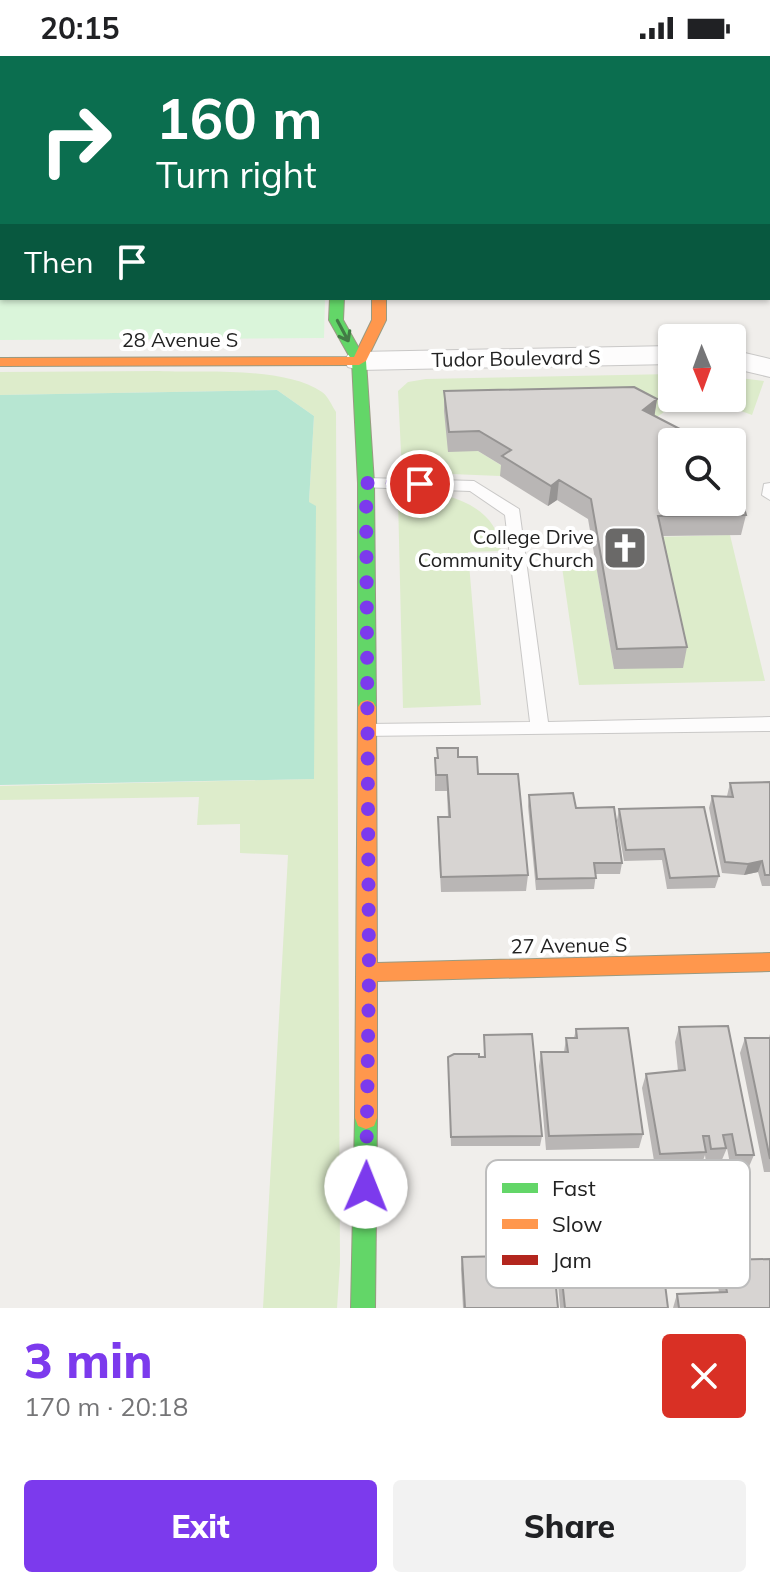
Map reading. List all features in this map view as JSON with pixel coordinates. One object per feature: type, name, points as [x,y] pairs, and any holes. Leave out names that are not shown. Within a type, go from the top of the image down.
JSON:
[{"type":"street","points":[[337,300],[336,320],[359,361],[366,483],[369,972],[363,1308]]},
{"type":"street","points":[[359,361],[379,320],[379,300]]},
{"type":"street","name":"Tudor Boulevard S","points":[[359,361],[658,355]]},
{"type":"street","name":"28 Avenue S","points":[[0,362],[359,361]]},
{"type":"street","points":[[746,362],[770,368]]},
{"type":"street","name":"27 Avenue S","points":[[369,972],[770,962]]},
{"type":"lane","points":[[366,483],[474,486],[513,513],[540,729]]},
{"type":"lane","points":[[770,488],[770,495]]},
{"type":"lane","points":[[368,731],[770,724]]},
{"type":"green space","points":[[0,300],[325,300],[324,338],[0,340]]},
{"type":"green space","points":[[0,372],[243,372],[287,378],[322,392],[336,412],[340,1263],[337,1308],[263,1308],[288,855],[240,853],[240,824],[197,825],[199,797],[0,800],[0,786],[314,779],[309,502],[314,416],[277,390],[0,395]]},
{"type":"green space","points":[[658,374],[658,412],[664,412],[654,419],[478,451],[509,470],[500,476],[402,472],[398,391],[408,382],[426,379]]},
{"type":"green space","points":[[746,379],[764,381],[752,415],[744,412]]},
{"type":"green space","points":[[277,390],[314,416],[309,502],[316,506],[314,779],[0,785],[0,395]]},
{"type":"green space","points":[[443,495],[474,507],[490,521],[501,551],[468,552],[481,705],[403,708],[398,498]]},
{"type":"green space","points":[[730,535],[765,681],[579,685],[561,560],[595,559],[614,669],[654,537]]},
{"type":"building","name":"College Drive Community Church","points":[[634,387],[657,399],[643,410],[678,428],[658,428],[658,516],[687,647],[617,649],[591,499],[559,480],[551,486],[502,456],[511,450],[479,431],[449,432],[444,391]]},
{"type":"building","points":[[437,748],[458,748],[458,757],[477,757],[478,774],[518,774],[528,875],[441,877],[438,817],[450,817],[447,775],[436,775]]},
{"type":"building","points":[[770,782],[770,875],[765,875],[762,861],[748,864],[725,862],[712,796],[733,797],[730,783]]},
{"type":"building","points":[[573,793],[576,808],[614,807],[622,863],[594,863],[596,878],[537,879],[529,795]]},
{"type":"building","points":[[704,807],[719,876],[670,878],[664,849],[626,850],[619,809]]},
{"type":"building","points":[[728,1026],[754,1155],[736,1155],[732,1134],[723,1135],[726,1148],[711,1149],[709,1136],[703,1136],[706,1152],[660,1154],[646,1074],[685,1070],[679,1027]]},
{"type":"building","points":[[628,1028],[643,1134],[549,1136],[541,1052],[568,1052],[566,1038],[577,1038],[576,1029]]},
{"type":"building","points":[[532,1034],[542,1136],[451,1137],[448,1057],[454,1054],[479,1054],[479,1057],[485,1057],[484,1035]]},
{"type":"building","points":[[745,1038],[770,1038],[770,1159]]},
{"type":"building","points":[[462,1257],[486,1257],[486,1288],[556,1288],[558,1308],[465,1308]]},
{"type":"building","points":[[750,1259],[770,1259],[770,1308],[679,1308],[677,1294],[750,1288]]},
{"type":"building","points":[[563,1288],[666,1288],[668,1308],[565,1308]]},
{"type":"traffic: fast","points":[[337,300],[336,320],[359,361],[366,483],[367,707]]},
{"type":"traffic: fast","points":[[363,1308],[366,1118]]},
{"type":"traffic: slow","points":[[359,361],[379,320],[379,300]]},
{"type":"traffic: slow","points":[[0,362],[359,361]]},
{"type":"traffic: slow","points":[[366,1118],[367,707]]},
{"type":"traffic: slow","points":[[369,972],[770,962]]},
{"type":"place","name":"College Drive Community Church","points":[[625,548]]},
{"type":"route","points":[[366,1187],[369,972],[366,483],[420,484]]}]
